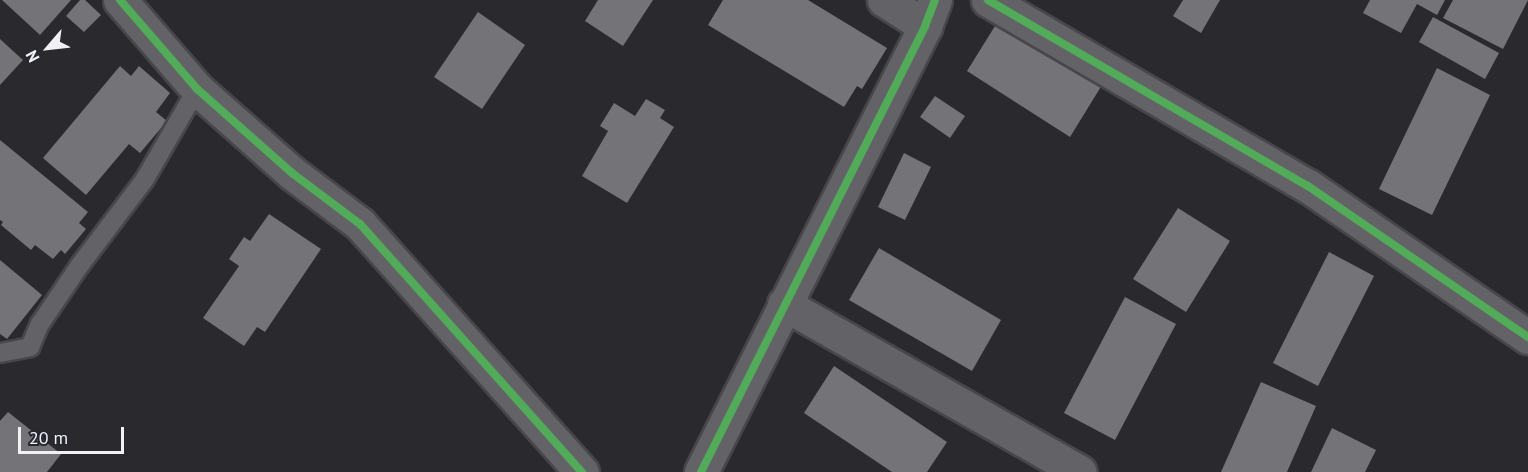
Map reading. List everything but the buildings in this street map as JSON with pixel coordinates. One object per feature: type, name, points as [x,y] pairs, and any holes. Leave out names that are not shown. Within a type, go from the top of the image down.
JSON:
[{"type":"street","points":[[120,0],[198,89],[292,173],[360,224],[582,472]]},
{"type":"street","points":[[701,472],[930,13],[884,0]]},
{"type":"street","points":[[988,0],[1308,186],[1528,338]]},
{"type":"street","points":[[784,304],[1080,472]]},
{"type":"lane","points":[[0,352],[30,346],[40,324],[80,265],[145,179],[198,89]]},
{"type":"cycle path","points":[[120,0],[197,89],[292,173],[360,224],[582,472]]},
{"type":"cycle path","points":[[701,472],[925,26],[935,0]]},
{"type":"cycle path","points":[[988,0],[1308,186],[1528,337]]}]
